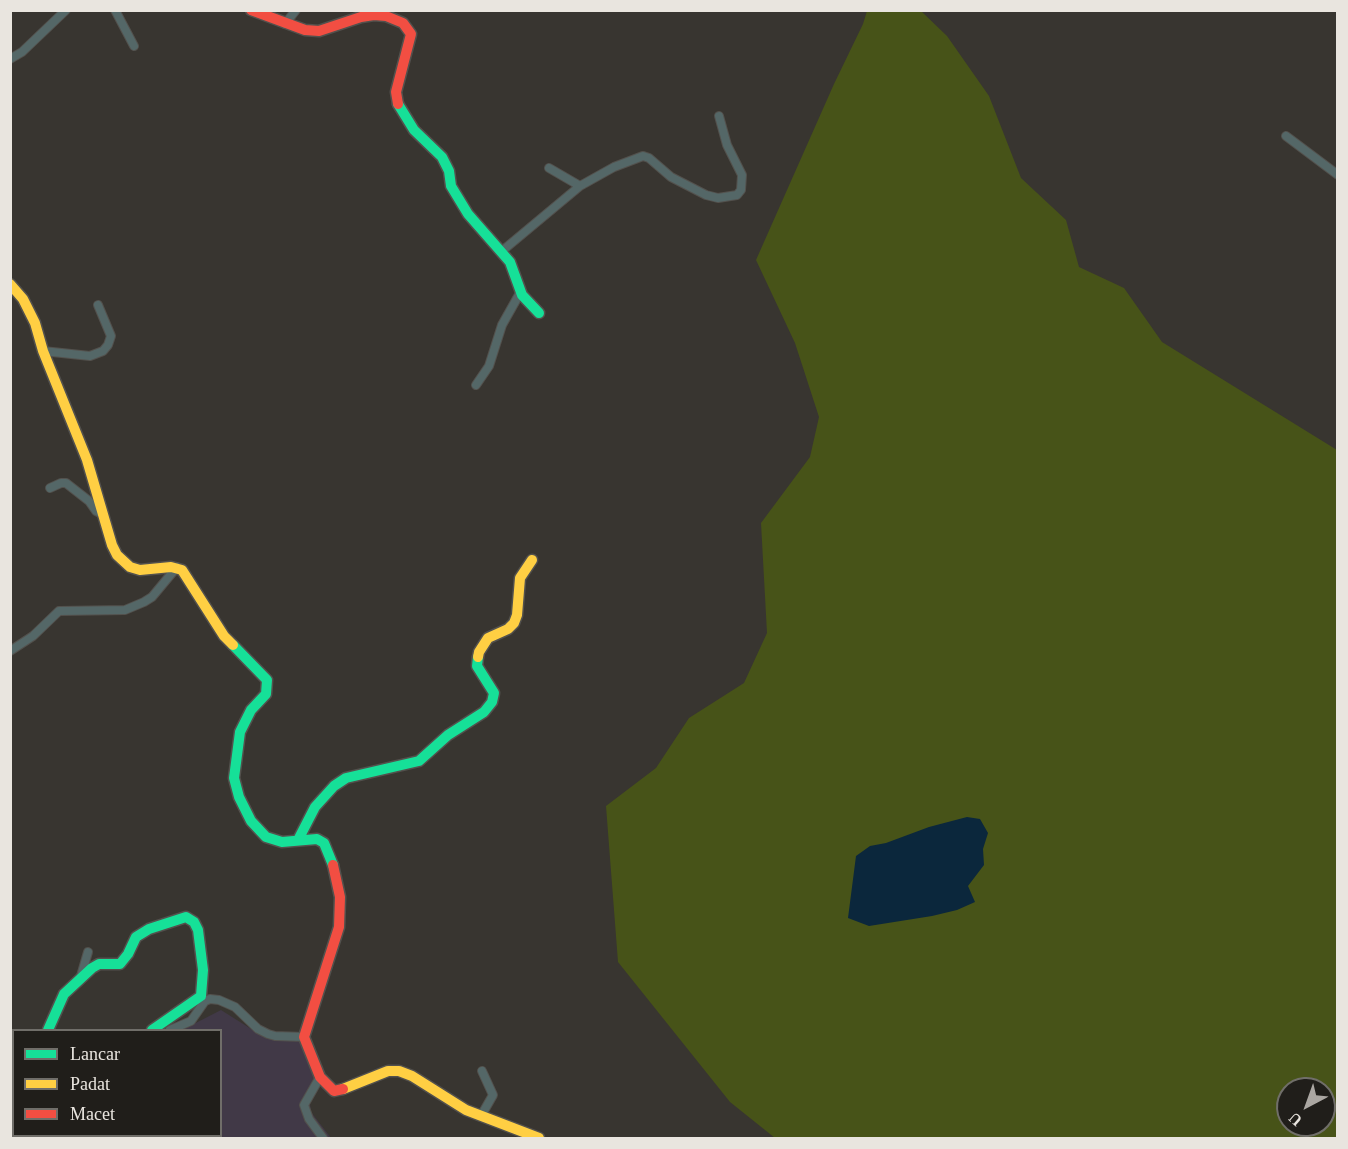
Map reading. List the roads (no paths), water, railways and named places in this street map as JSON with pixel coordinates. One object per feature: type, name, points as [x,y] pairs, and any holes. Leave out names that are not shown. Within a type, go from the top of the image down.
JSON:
[{"type":"street","points":[[10,59],[22,52],[66,10]]},
{"type":"street","points":[[115,10],[134,46]]},
{"type":"street","points":[[251,10],[305,30],[319,31],[374,15],[386,16],[403,23],[411,34],[396,92],[399,103],[414,130],[442,157],[451,186],[468,214],[510,262],[520,293],[539,314]]},
{"type":"street","points":[[285,24],[296,10]]},
{"type":"street","points":[[502,251],[580,186],[614,167],[643,156],[649,158],[671,177],[706,195],[718,198],[737,195],[741,190],[742,175],[727,145],[719,116]]},
{"type":"street","points":[[1286,136],[1338,175]]},
{"type":"street","points":[[549,168],[580,186]]},
{"type":"street","points":[[10,284],[30,310],[43,351],[87,460],[102,514],[117,555],[130,567],[141,570],[177,567],[187,576],[224,636],[239,654],[265,677],[267,682],[266,694],[249,714],[240,732],[234,778],[247,813],[257,829],[266,837],[282,842],[317,839],[324,843],[333,863],[340,897],[340,917],[337,935],[304,1037],[312,1063],[320,1077],[334,1091],[339,1091],[387,1071],[399,1071],[412,1076],[466,1110],[539,1138]]},
{"type":"street","points":[[476,385],[489,366],[502,326],[520,293]]},
{"type":"street","points":[[43,351],[90,356],[103,351],[111,336],[98,305]]},
{"type":"street","points":[[50,488],[66,483],[102,514]]},
{"type":"street","points":[[298,840],[315,807],[334,786],[346,778],[426,757],[448,735],[484,712],[492,702],[494,693],[477,666],[479,652],[488,638],[508,629],[514,623],[517,615],[520,578],[532,560]]},
{"type":"street","points":[[10,651],[33,636],[59,610],[125,610],[144,602],[152,597],[177,567]]},
{"type":"street","points":[[48,1029],[64,994],[81,978],[99,964],[123,962],[136,937],[149,929],[186,917],[194,922],[198,930],[203,970],[203,998],[191,1022],[173,1029]]},
{"type":"street","points":[[81,978],[88,952]]},
{"type":"street","points":[[154,1029],[203,998],[236,1007],[258,1029],[268,1034],[304,1037]]},
{"type":"street","points":[[481,1116],[493,1095],[482,1071]]},
{"type":"street","points":[[320,1077],[304,1105],[309,1119],[323,1138]]},
{"type":"water","points":[[967,817],[980,819],[988,833],[983,849],[984,865],[968,886],[975,902],[957,910],[932,916],[869,926],[848,918],[856,856],[870,846]]}]
